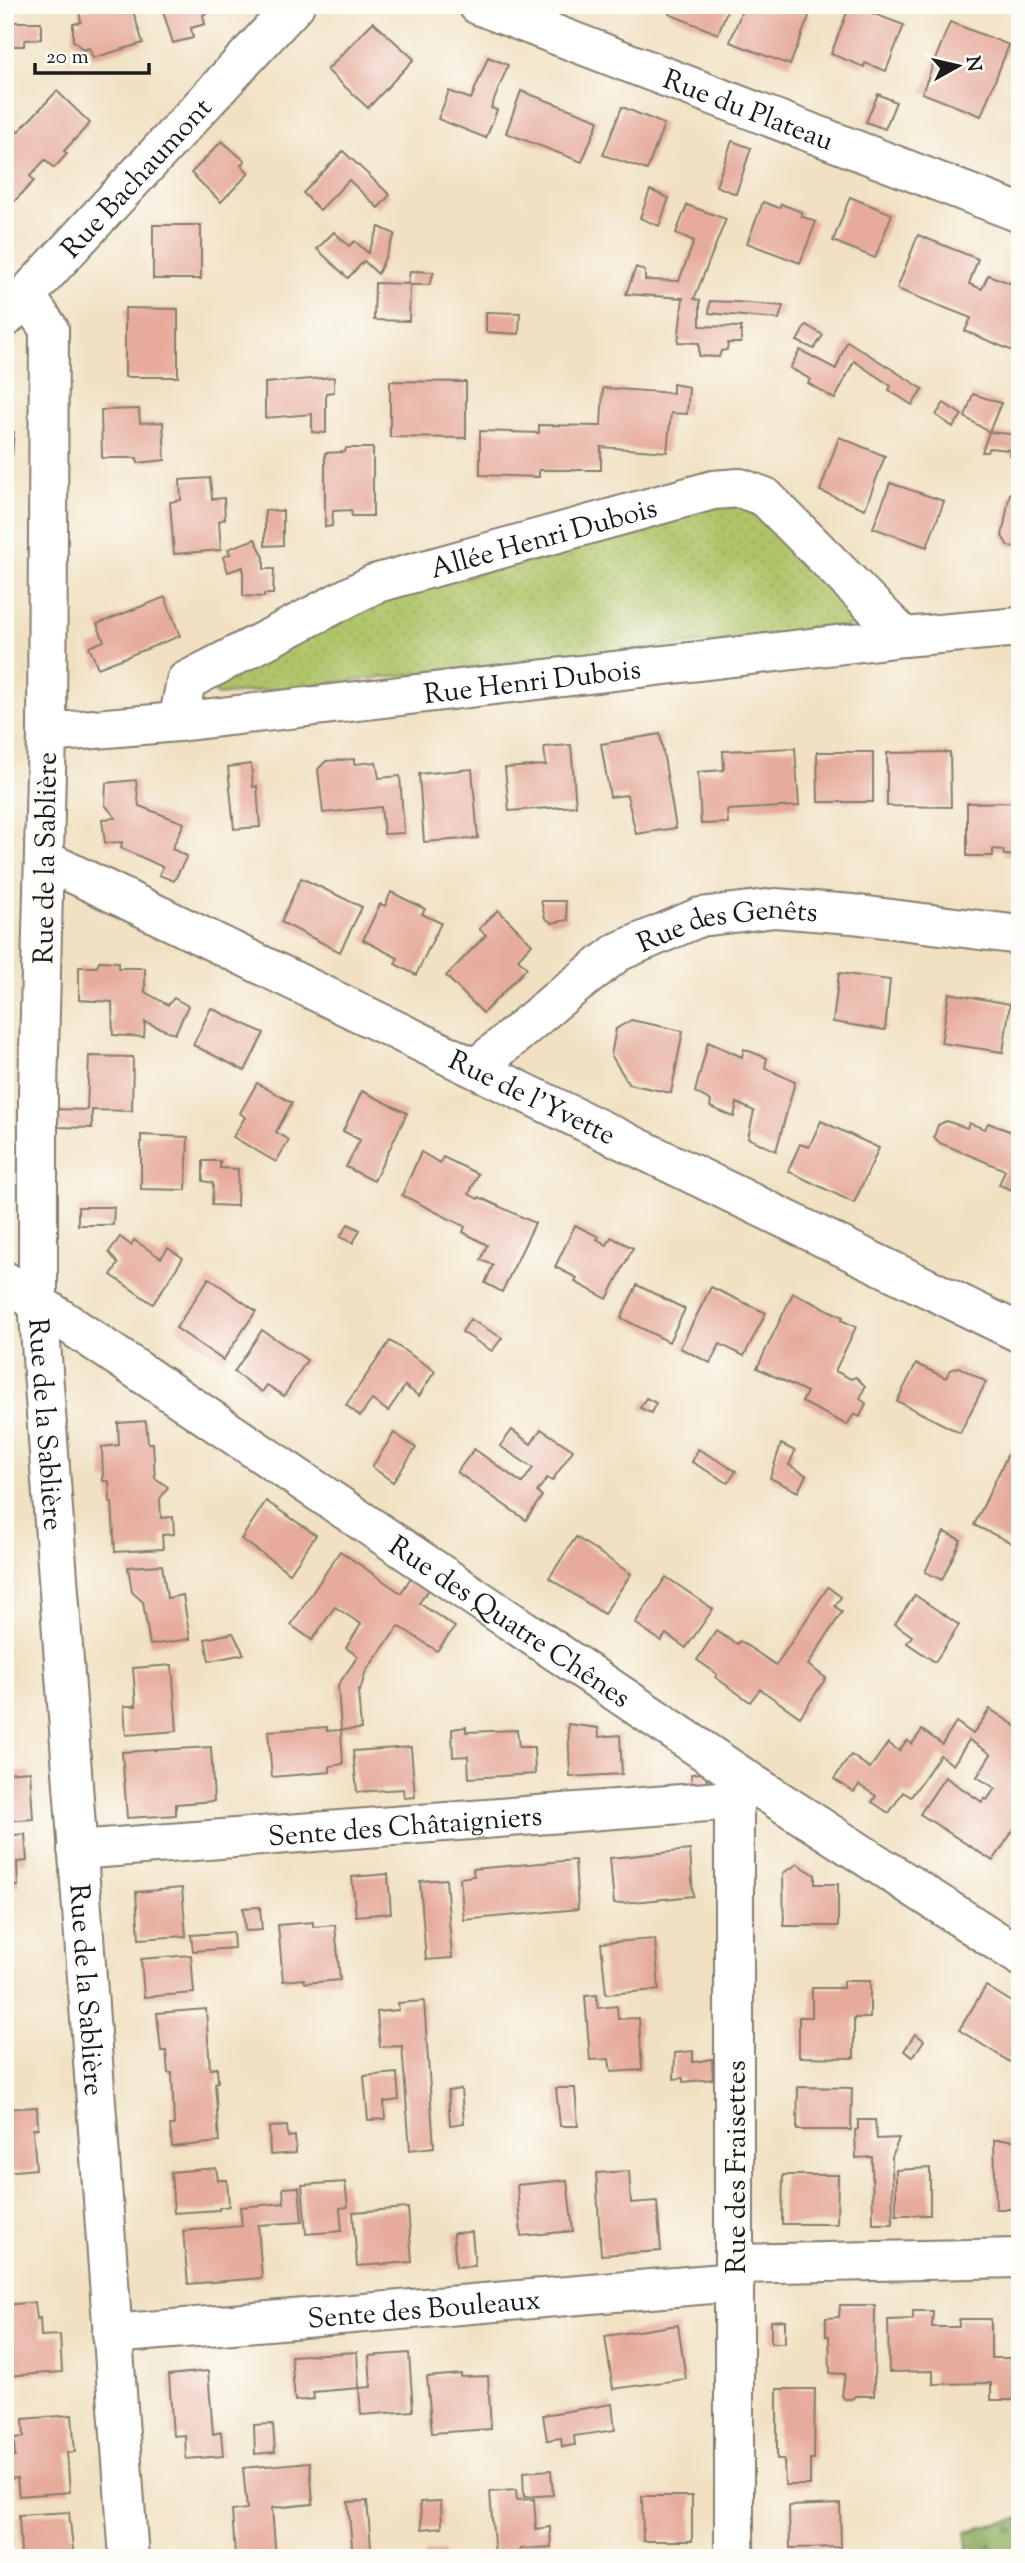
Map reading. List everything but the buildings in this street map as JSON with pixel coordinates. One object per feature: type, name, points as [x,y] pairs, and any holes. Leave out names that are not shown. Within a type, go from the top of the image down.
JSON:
[{"type":"street","name":"Rue Bachaumont","points":[[16,307],[295,5]]},
{"type":"street","name":"Rue du Plateau","points":[[478,5],[1020,213]]},
{"type":"street","name":"Rue de la Sablière","points":[[16,307],[49,329],[47,733],[38,1091],[38,1303],[129,2558]]},
{"type":"street","name":"Allée Henri Dubois","points":[[178,722],[186,681],[374,584],[713,490],[740,488],[765,497],[904,637]]},
{"type":"street","name":"Rue Henri Dubois","points":[[47,733],[178,722],[904,637],[1020,627]]},
{"type":"street","name":"Rue de l'Yvette","points":[[45,860],[1020,1334]]},
{"type":"street","name":"Rue des Genêts","points":[[476,1068],[618,952],[700,917],[775,908],[852,914],[1020,935]]},
{"type":"street","name":"Rue des Quatre Chênes","points":[[5,1281],[741,1790],[1020,1956]]},
{"type":"street","name":"Sente des Châtaigniers","points":[[77,1850],[741,1790]]},
{"type":"street","name":"Rue des Fraisettes","points":[[734,2558],[741,1790]]},
{"type":"street","name":"Sente des Bouleaux","points":[[112,2334],[735,2273],[1020,2258]]},
{"type":"green space","points":[[747,505],[857,614],[853,625],[218,695],[214,691],[217,681],[367,606],[707,506]]},
{"type":"green space","points":[[1020,2518],[1020,2558],[969,2558],[966,2531]]}]
